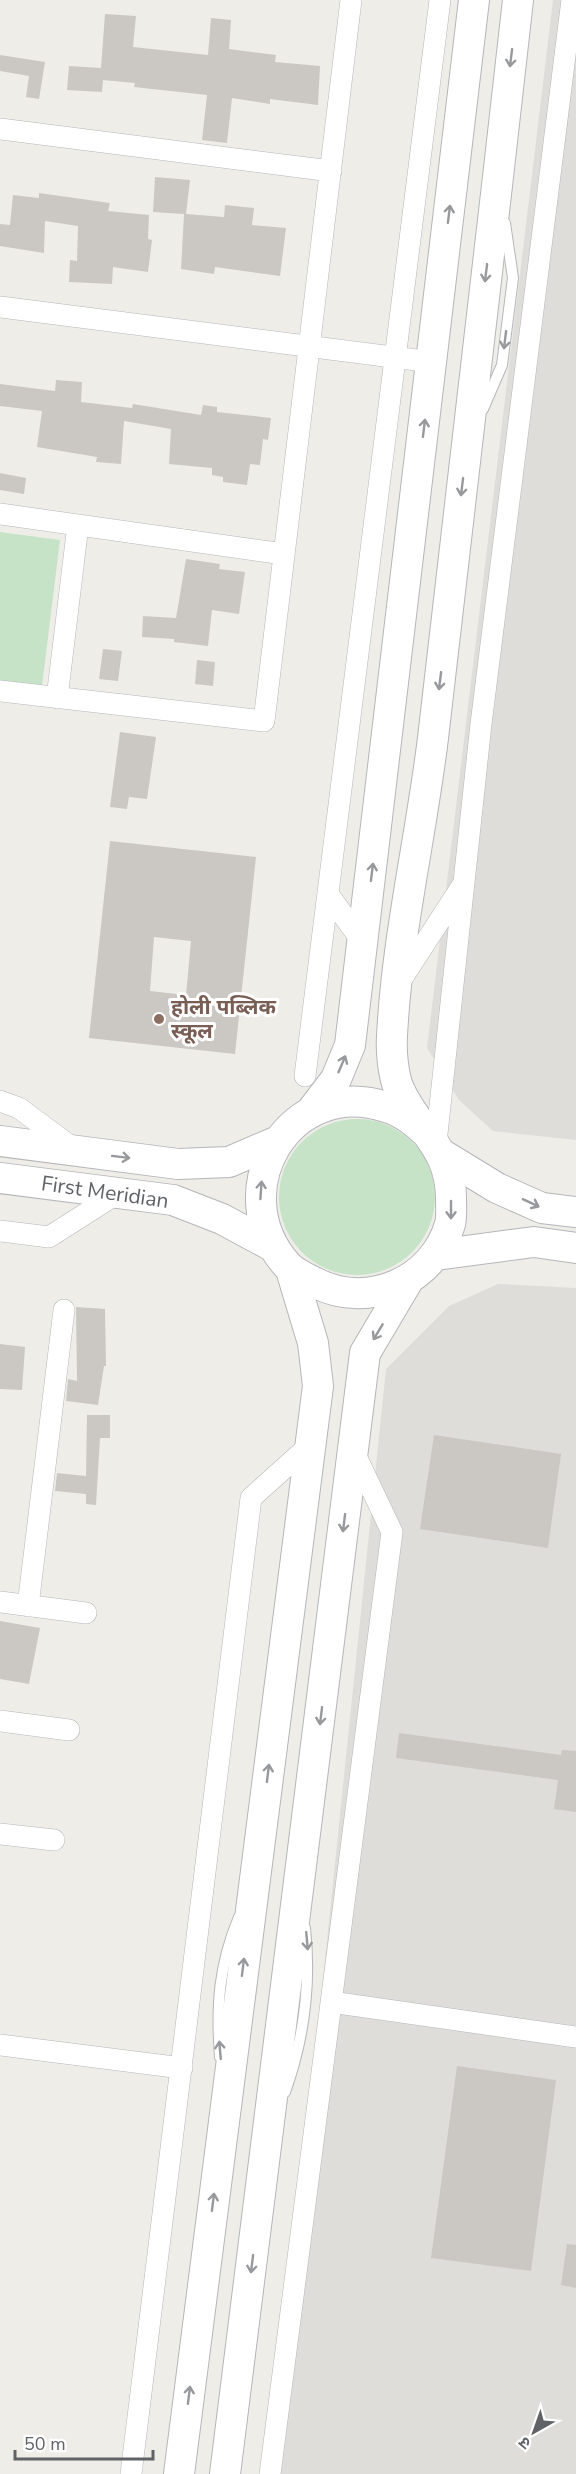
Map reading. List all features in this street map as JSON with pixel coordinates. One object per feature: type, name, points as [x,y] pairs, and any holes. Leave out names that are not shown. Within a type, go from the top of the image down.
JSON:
[{"type":"street","points":[[0,691],[264,721],[331,171],[348,0]]},
{"type":"street","points":[[306,1076],[440,0]]},
{"type":"street","points":[[310,1113],[336,1079],[350,1045],[364,944],[474,0]]},
{"type":"street","points":[[225,2474],[301,1882],[365,1353],[407,1282],[436,1255],[451,1222],[451,1177],[436,1145],[397,1087],[392,1041],[397,986],[432,744],[518,0]]},
{"type":"street","points":[[436,1145],[464,883],[572,0]]},
{"type":"street","points":[[0,129],[331,171]]},
{"type":"street","points":[[0,307],[432,362]]},
{"type":"street","points":[[0,514],[284,554]]},
{"type":"street","points":[[57,698],[78,525]]},
{"type":"street","points":[[397,986],[464,883]]},
{"type":"street","points":[[328,894],[364,944]]},
{"type":"street","points":[[0,1101],[19,1108],[77,1151]]},
{"type":"street","points":[[179,2474],[318,1386],[313,1343],[291,1270],[272,1246],[261,1219],[260,1186],[270,1153],[297,1121],[310,1113],[344,1102],[383,1105],[408,1117],[436,1145],[497,1188],[542,1208],[576,1212]]},
{"type":"street","name":"First Meridian","points":[[0,1142],[178,1164],[229,1162],[278,1141]]},
{"type":"street","name":"First Meridian","points":[[0,1179],[172,1200],[222,1219],[272,1246]]},
{"type":"street","points":[[0,1231],[49,1237],[118,1193]]},
{"type":"street","points":[[436,1255],[534,1242],[575,1248]]},
{"type":"street","points":[[291,1270],[335,1293],[381,1292],[407,1282]]},
{"type":"street","points":[[28,1606],[64,1310]]},
{"type":"street","points":[[131,2474],[251,1498],[310,1445]]},
{"type":"street","points":[[270,2474],[392,1532],[353,1450]]},
{"type":"street","points":[[0,1602],[86,1613]]},
{"type":"street","points":[[0,1721],[69,1730]]},
{"type":"street","points":[[0,1834],[54,1840]]},
{"type":"street","points":[[331,2002],[576,2037]]},
{"type":"street","points":[[0,2045],[182,2068]]},
{"type":"lane","points":[[393,581],[412,528]]},
{"type":"lane","points":[[383,670],[387,747]]},
{"type":"shaded area","points":[[553,0],[576,0],[576,1140],[493,1131],[459,1100],[427,1048]]},
{"type":"shaded area","points":[[498,1284],[576,1288],[576,2474],[272,2474],[386,1369],[449,1306]]},
{"type":"green space","points":[[0,532],[60,540],[42,686],[0,681]]},
{"type":"green space","points":[[357,1119],[387,1125],[412,1142],[429,1167],[435,1197],[429,1227],[412,1252],[387,1269],[357,1275],[327,1269],[302,1252],[285,1227],[279,1197],[285,1167],[302,1142],[327,1125]]},
{"type":"building","points":[[105,14],[136,16],[133,47],[208,55],[211,18],[231,20],[229,49],[276,55],[275,62],[320,66],[318,105],[270,99],[270,104],[232,98],[227,143],[202,140],[207,95],[134,87],[135,83],[103,80],[102,92],[67,90],[69,66],[101,68]]},
{"type":"building","points":[[0,55],[45,62],[39,99],[26,97],[29,76],[0,71]]},
{"type":"building","points":[[155,177],[190,180],[186,214],[224,217],[225,205],[254,208],[252,225],[286,228],[280,276],[215,267],[214,274],[181,269],[184,214],[153,212]]},
{"type":"building","points":[[39,193],[110,203],[108,211],[149,215],[148,239],[152,240],[148,272],[113,267],[112,284],[69,282],[70,260],[77,261],[78,226],[45,221],[44,253],[0,246],[0,224],[10,225],[13,195],[39,198]]},
{"type":"building","points":[[56,380],[82,382],[81,402],[132,408],[133,404],[201,415],[203,405],[217,407],[217,412],[271,418],[268,440],[263,439],[260,465],[250,464],[247,485],[223,482],[223,477],[212,475],[212,468],[169,464],[171,429],[124,421],[121,464],[96,462],[97,457],[37,447],[42,411],[0,406],[0,384],[55,391]]},
{"type":"building","points":[[0,473],[26,478],[24,494],[0,490]]},
{"type":"building","points":[[186,559],[220,564],[219,569],[245,572],[239,614],[212,610],[208,646],[174,642],[174,639],[142,637],[143,616],[176,618]]},
{"type":"building","points":[[103,649],[122,651],[118,681],[99,679]]},
{"type":"building","points":[[197,660],[215,662],[213,686],[195,684]]},
{"type":"building","points":[[120,732],[156,737],[147,799],[129,797],[127,809],[110,807]]},
{"type":"building","points":[[110,841],[256,857],[235,1054],[89,1038]],"holes":[[[154,937],[191,941],[186,995],[150,991]]]},
{"type":"building","points":[[76,1307],[105,1309],[106,1366],[104,1366],[98,1405],[66,1401],[68,1379],[77,1381]]},
{"type":"building","points":[[0,1344],[25,1347],[22,1390],[0,1389]]},
{"type":"building","points":[[87,1415],[110,1415],[110,1438],[100,1438],[96,1505],[86,1504],[86,1494],[55,1491],[57,1473],[86,1476]]},
{"type":"building","points":[[434,1435],[561,1454],[548,1548],[420,1529]]},
{"type":"building","points":[[0,1621],[40,1628],[29,1684],[0,1679]]},
{"type":"building","points":[[399,1733],[561,1755],[562,1750],[576,1751],[576,1812],[554,1809],[558,1780],[396,1758]]},
{"type":"building","points":[[457,2066],[556,2080],[531,2271],[431,2258]]},
{"type":"building","points":[[567,2244],[576,2245],[576,2288],[561,2285]]},
{"type":"place","name":"होली पब्लिक स्कूल","points":[[159,1019]]}]
